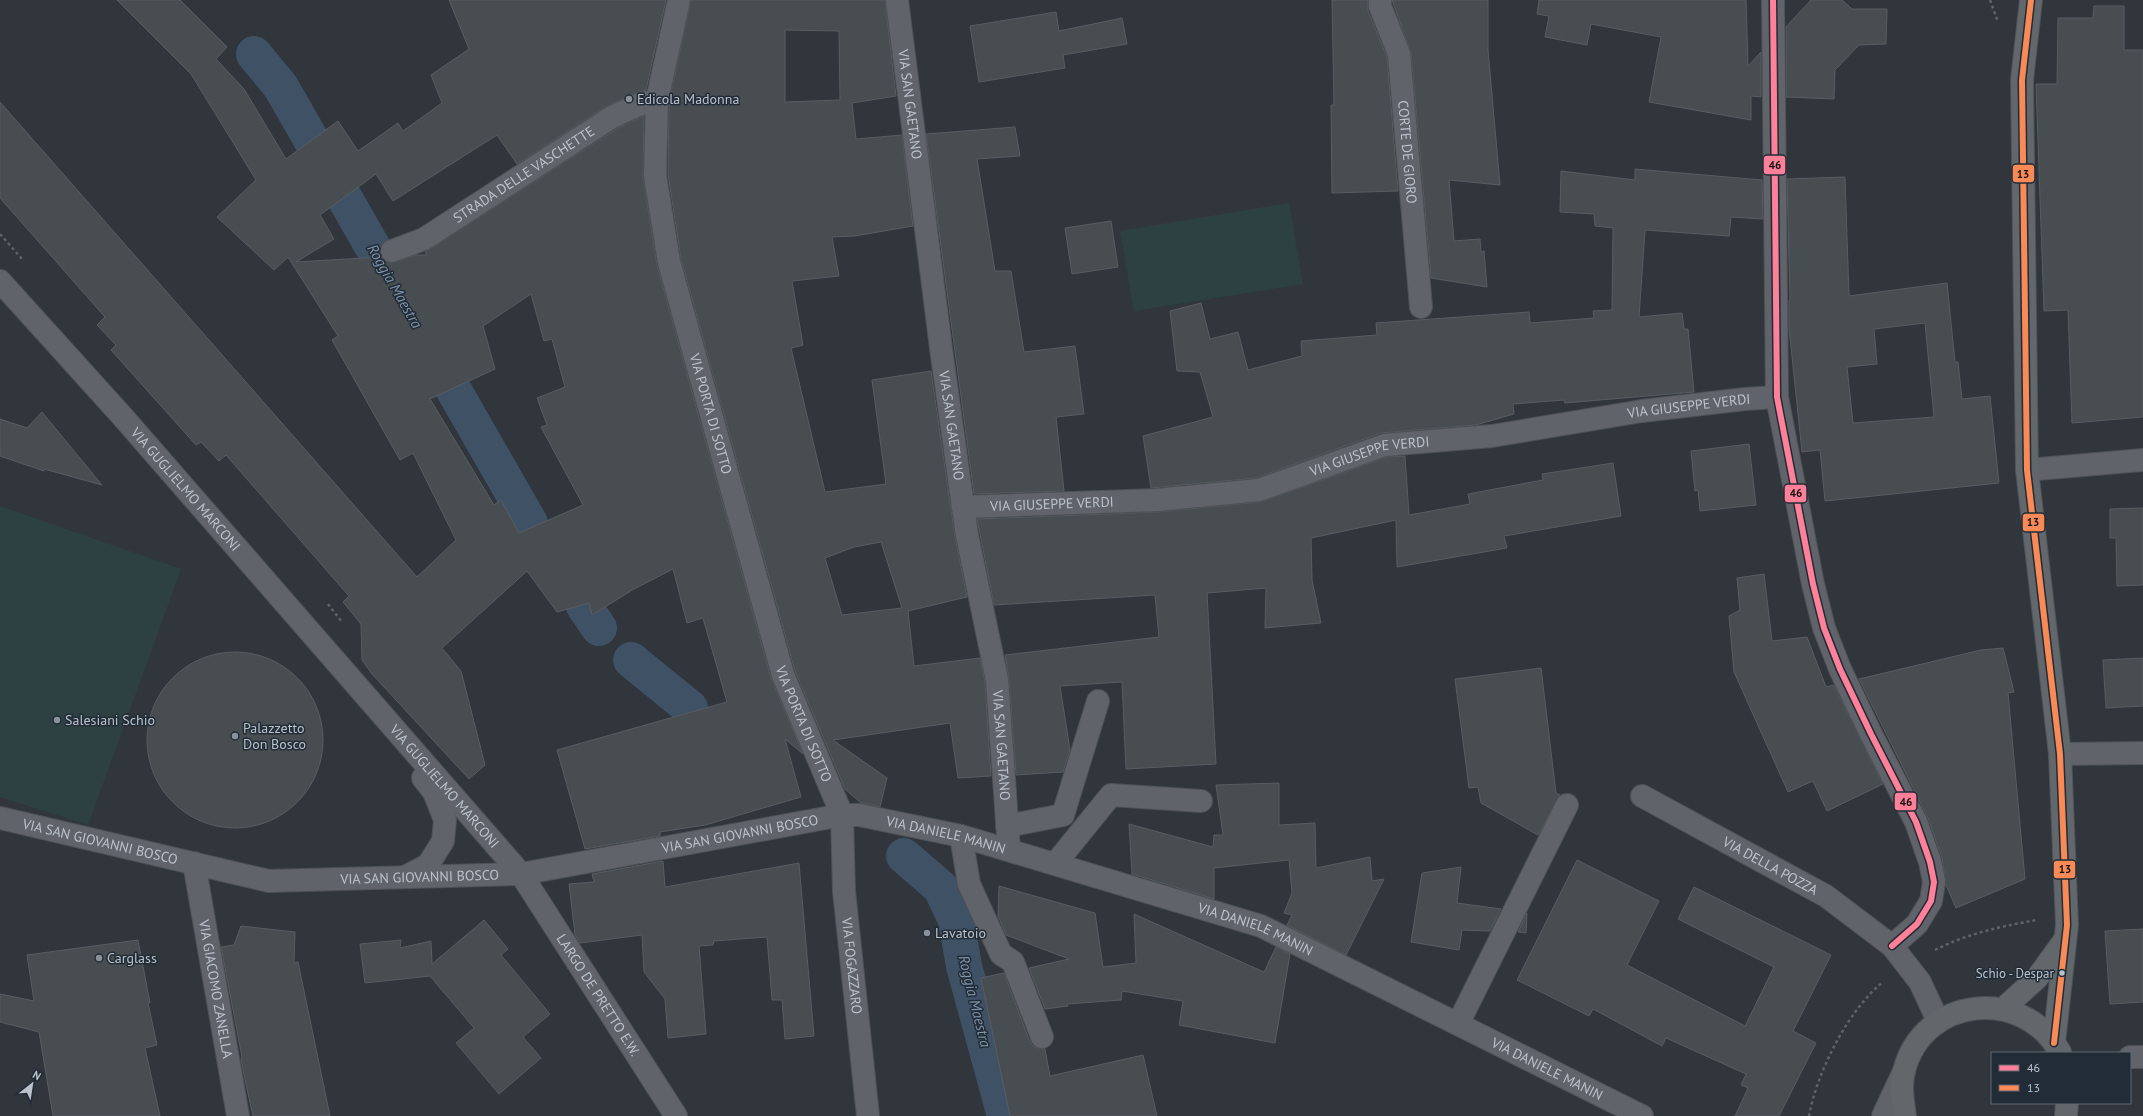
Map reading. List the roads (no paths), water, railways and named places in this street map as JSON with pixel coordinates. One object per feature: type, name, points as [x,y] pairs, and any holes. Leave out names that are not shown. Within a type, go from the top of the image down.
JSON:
[{"type":"main road","points":[[2031,0],[2022,80],[2027,470],[2060,754],[2067,925],[2057,1048]]},
{"type":"main road","points":[[2003,1008],[2037,978],[2065,940]]},
{"type":"main road","points":[[1905,1116],[1902,1094],[1904,1071],[1911,1052],[1923,1035],[1938,1021],[1959,1011],[1981,1007],[2003,1008],[2032,1021],[2057,1048]]},
{"type":"main road","points":[[2066,1116],[2068,1104]]},
{"type":"street","name":"VIA PORTA DI SOTTO","points":[[679,0],[657,100],[655,175],[669,262],[783,675],[842,815]]},
{"type":"street","name":"VIA SAN GAETANO","points":[[897,0],[967,535],[997,680],[1009,850]]},
{"type":"street","name":"CORTE DE GIORO","points":[[1380,0],[1380,6],[1399,54],[1421,307]]},
{"type":"street","points":[[1773,0],[1777,398],[1813,584],[1824,628],[1864,719],[1916,822],[1930,862],[1934,882],[1931,901],[1917,924],[1892,946]]},
{"type":"street","name":"STRADA DELLE VASCHETTE","points":[[392,252],[424,240],[612,118],[638,105],[657,100]]},
{"type":"street","name":"VIA GUGLIELMO MARCONI","points":[[0,281],[122,416],[521,874]]},
{"type":"street","name":"VIA GIUSEPPE VERDI","points":[[963,507],[1157,500],[1259,490],[1385,445],[1492,436],[1642,411],[1745,399],[1777,398]]},
{"type":"street","points":[[2027,470],[2143,460]]},
{"type":"street","name":"VIA GUGLIELMO MARCONI","points":[[368,700],[434,792],[445,820],[443,840],[436,853],[428,864],[404,878]]},
{"type":"street","points":[[1007,826],[1063,815],[1098,701]]},
{"type":"street","points":[[2060,754],[2143,753]]},
{"type":"street","points":[[1055,864],[1111,794],[1201,801]]},
{"type":"street","name":"VIA DELLA POZZA","points":[[1642,796],[1826,896],[1892,946],[1920,982],[1938,1021]]},
{"type":"street","points":[[1458,1024],[1567,805]]},
{"type":"street","name":"VIA DANIELE MANIN","points":[[842,815],[859,815],[961,836],[1260,926],[1642,1116]]},
{"type":"street","name":"VIA SAN GIOVANNI BOSCO","points":[[0,818],[269,881],[521,874],[842,815]]},
{"type":"street","name":"VIA FOGAZZARO","points":[[842,815],[844,891],[868,1116]]},
{"type":"street","points":[[961,836],[969,884],[1000,954],[1014,962],[1042,1037]]},
{"type":"street","name":"VIA GIACOMO ZANELLA","points":[[194,863],[238,1116]]},
{"type":"street","name":"LARGO DE PRETTO E.W.","points":[[521,874],[676,1116]]},
{"type":"street","points":[[2131,1058],[2143,1057]]},
{"type":"street","points":[[1883,1116],[1904,1071]]},
{"type":"waterway","name":"Roggia Maestra","points":[[254,54],[281,87],[403,300]]},
{"type":"waterway","name":"Roggia Maestra","points":[[428,345],[530,523]]},
{"type":"waterway","name":"Roggia Maestra","points":[[584,606],[599,628]]},
{"type":"waterway","name":"Roggia Maestra","points":[[631,660],[690,708]]},
{"type":"waterway","name":"Roggia Maestra","points":[[904,856],[941,888],[956,920],[964,966],[1005,1116]]},
{"type":"place","name":"Edicola Madonna","points":[[629,99]]},
{"type":"place","name":"Salesiani Schio","points":[[57,720]]},
{"type":"place","name":"Palazzetto Don Bosco","points":[[235,736]]},
{"type":"place","name":"Lavatoio","points":[[927,933]]},
{"type":"place","name":"Carglass","points":[[99,958]]},
{"type":"place","name":"Schio - Despar","points":[[2062,973]]}]
